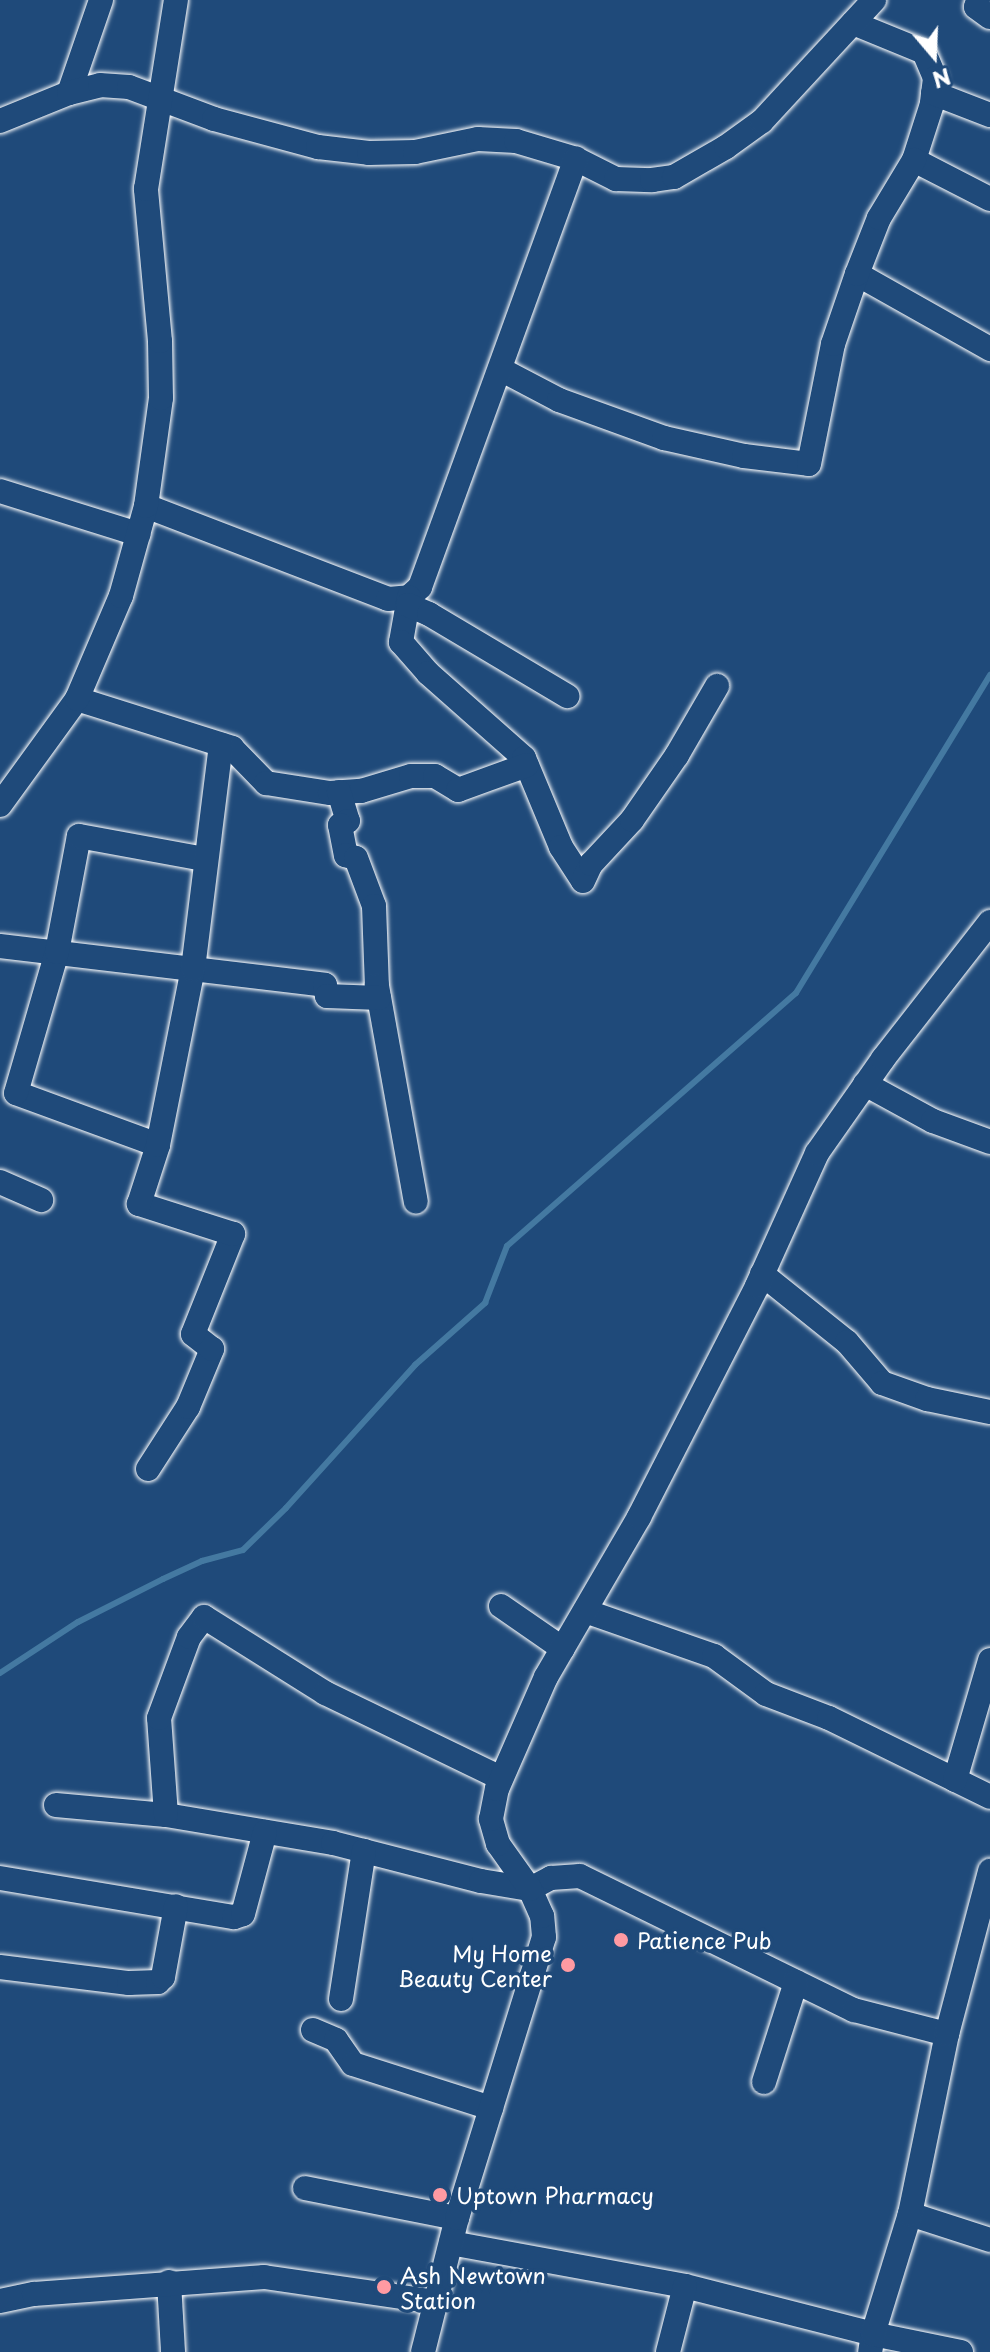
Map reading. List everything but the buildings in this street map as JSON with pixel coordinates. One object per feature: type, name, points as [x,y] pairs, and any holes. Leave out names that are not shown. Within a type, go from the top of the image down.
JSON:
[{"type":"street","points":[[69,93],[101,0]]},
{"type":"street","points":[[0,805],[77,699],[121,596],[146,506],[161,398],[160,341],[146,189],[176,0]]},
{"type":"street","points":[[0,121],[69,93],[100,85],[129,87],[214,119],[318,147],[369,153],[415,152],[491,140],[516,141],[576,159],[616,179],[674,177],[726,147],[762,121],[874,0]]},
{"type":"street","points":[[978,0],[976,7],[990,17]]},
{"type":"street","points":[[500,369],[559,400],[664,438],[744,456],[809,464],[833,344],[879,218],[914,160],[935,78],[924,52],[853,23]]},
{"type":"street","points":[[933,93],[990,115]]},
{"type":"street","points":[[576,159],[420,587],[409,601],[401,642],[527,765],[561,847],[583,881],[591,864],[632,820],[677,755],[717,686]]},
{"type":"street","points":[[914,160],[990,199]]},
{"type":"street","points":[[857,274],[990,349]]},
{"type":"street","points":[[0,491],[138,534]]},
{"type":"street","points":[[146,506],[388,599],[409,601],[567,696]]},
{"type":"street","points":[[77,699],[221,745],[239,754],[258,779],[266,783],[339,792],[361,791],[411,776],[435,776],[458,790],[527,765]]},
{"type":"street","points":[[148,1469],[188,1407],[212,1349],[193,1334],[233,1234],[139,1204],[158,1145],[193,969],[204,859],[221,745]]},
{"type":"street","points":[[339,792],[348,821],[340,825],[346,855],[356,858],[374,906],[379,998],[416,1202]]},
{"type":"street","points":[[158,1145],[16,1093],[57,952],[79,836],[204,859]]},
{"type":"street","points":[[423,2352],[457,2218],[544,1937],[542,1916],[530,1889],[498,1844],[491,1819],[501,1778],[546,1677],[639,1517],[762,1274],[817,1153],[865,1084],[990,922]]},
{"type":"street","points":[[0,946],[325,985],[327,996],[379,998]]},
{"type":"street","points":[[865,1084],[933,1121],[990,1142]]},
{"type":"street","points":[[0,1182],[41,1200]]},
{"type":"street","points":[[762,1274],[847,1342],[882,1383],[927,1399],[990,1412]]},
{"type":"street","points":[[501,1606],[563,1649]]},
{"type":"street","points":[[585,1611],[714,1656],[766,1694],[829,1718],[990,1797]]},
{"type":"street","points":[[166,1815],[159,1718],[189,1637],[204,1617],[325,1693],[501,1778]]},
{"type":"street","points":[[955,1780],[990,1660]]},
{"type":"street","points":[[56,1805],[166,1815],[265,1832],[364,1851],[481,1881],[530,1889],[561,1875],[580,1876],[854,2010],[947,2034]]},
{"type":"street","points":[[0,1878],[234,1917],[243,1914],[265,1832]]},
{"type":"street","points":[[341,1999],[364,1851]]},
{"type":"street","points":[[871,2343],[910,2214],[947,2034],[990,1871]]},
{"type":"street","points":[[0,1967],[129,1983],[158,1982],[163,1977],[176,1906]]},
{"type":"street","points":[[764,2082],[796,1982]]},
{"type":"street","points":[[313,2030],[336,2040],[353,2064],[491,2108]]},
{"type":"street","points":[[305,2188],[457,2218]]},
{"type":"street","points":[[910,2214],[990,2240]]},
{"type":"street","points":[[451,2243],[685,2286],[871,2343],[961,2352]]},
{"type":"street","points":[[0,2301],[34,2294],[264,2277],[435,2302]]},
{"type":"street","points":[[169,2282],[173,2352]]},
{"type":"street","points":[[668,2352],[685,2286]]},
{"type":"waterway","points":[[0,1673],[78,1622],[202,1561],[243,1550],[286,1508],[415,1365],[485,1303],[507,1246],[796,993],[990,675]]},
{"type":"place","name":"Patience Pub","points":[[621,1940]]},
{"type":"place","name":"My Home Beauty Center","points":[[568,1965]]},
{"type":"place","name":"Uptown Pharmacy","points":[[440,2195]]},
{"type":"place","name":"Ash Newtown Station","points":[[384,2287]]}]
